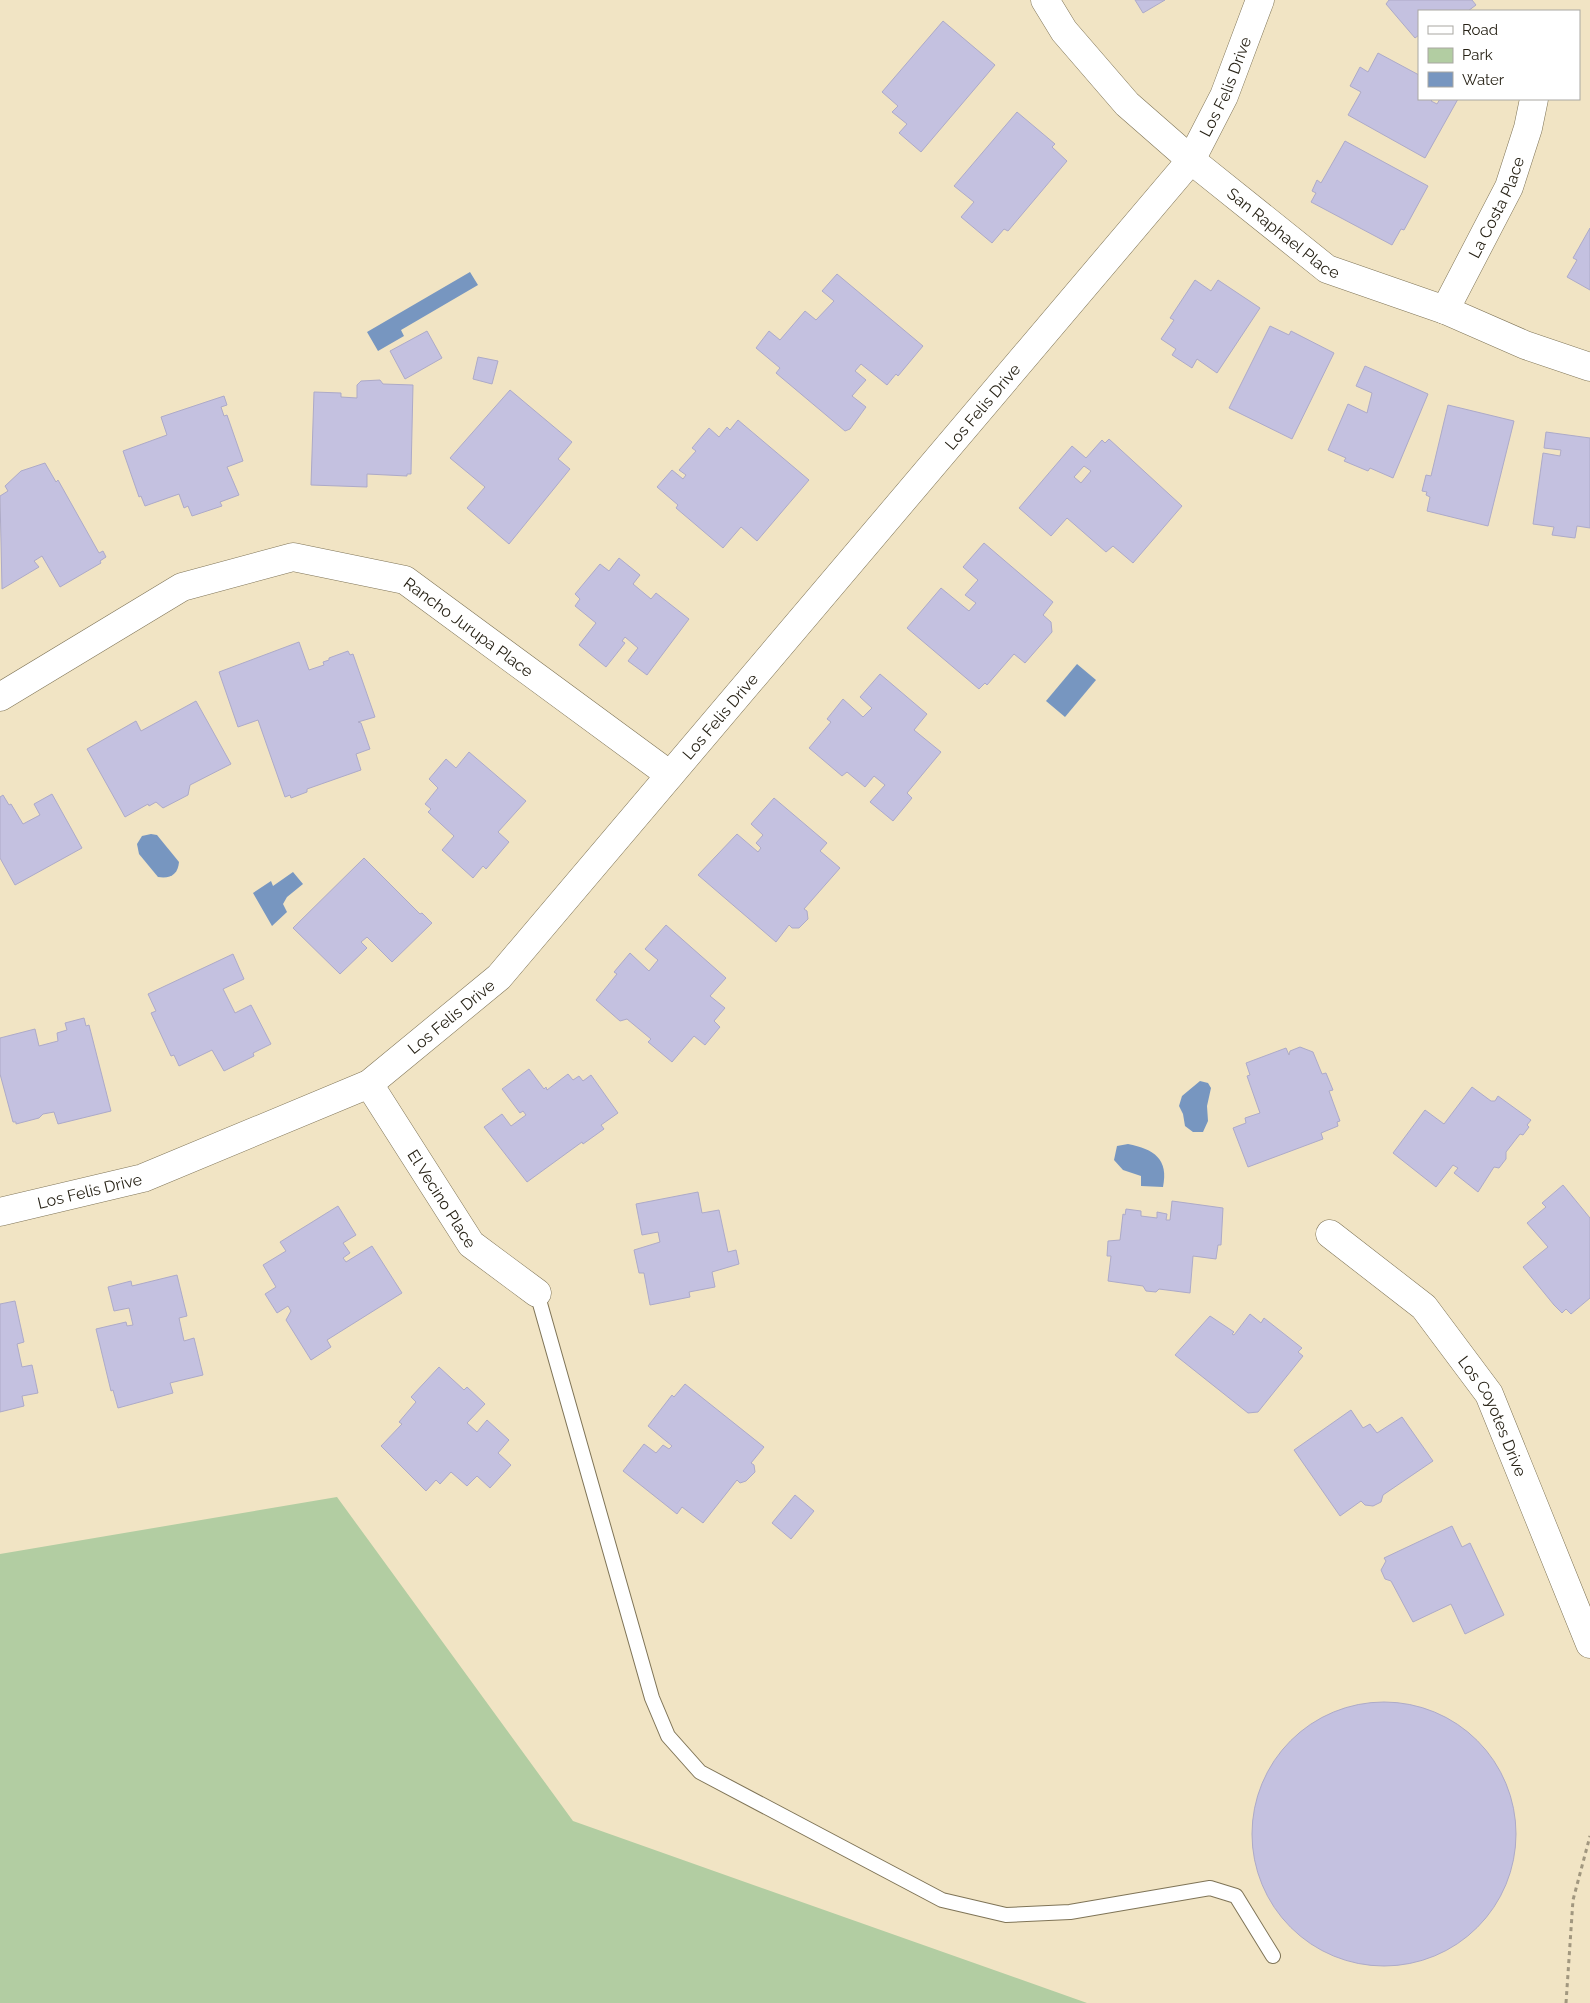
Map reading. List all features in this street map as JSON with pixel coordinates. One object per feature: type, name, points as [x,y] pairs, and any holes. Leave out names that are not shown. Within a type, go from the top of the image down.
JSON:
[{"type":"street","name":"San Raphael Place","points":[[1044,0],[1064,30],[1127,104],[1191,160],[1327,268],[1445,310],[1524,345],[1590,367]]},
{"type":"street","name":"Los Felis Drive","points":[[0,1212],[143,1178],[369,1084],[499,977],[1191,160],[1224,96],[1260,0]]},
{"type":"street","name":"La Costa Place","points":[[1445,310],[1508,187],[1528,128],[1534,100]]},
{"type":"street","name":"Rancho Jurupa Place","points":[[0,697],[182,587],[294,557],[405,580],[670,775]]},
{"type":"street","name":"El Vecino Place","points":[[369,1084],[471,1244],[537,1293]]},
{"type":"street","name":"Los Coyotes Drive","points":[[1330,1234],[1424,1307],[1489,1394],[1590,1644]]},
{"type":"lane","points":[[537,1293],[652,1698],[668,1736],[700,1772],[942,1900],[1006,1915],[1052,1913],[1070,1912],[1210,1888],[1236,1896],[1273,1956]]},
{"type":"path","points":[[1566,2003],[1573,1900],[1590,1836]]},
{"type":"green space","points":[[337,1497],[573,1821],[1087,2003],[0,2003],[0,1554]]},
{"type":"water","points":[[470,272],[478,285],[401,330],[404,336],[378,351],[367,332]]},
{"type":"water","points":[[1077,664],[1096,680],[1065,717],[1046,701]]},
{"type":"water","points":[[157,835],[179,862],[177,870],[173,875],[158,877],[139,854],[137,844],[142,836]]},
{"type":"water","points":[[293,872],[303,884],[287,897],[283,904],[287,912],[272,926],[253,893],[271,881],[273,886]]},
{"type":"water","points":[[1200,1081],[1208,1083],[1211,1088],[1207,1106],[1208,1121],[1203,1132],[1193,1132],[1185,1126],[1183,1114],[1179,1106],[1182,1096]]},
{"type":"water","points":[[1128,1144],[1152,1152],[1158,1157],[1164,1169],[1163,1187],[1141,1186],[1141,1176],[1123,1170],[1114,1160],[1117,1146]]},
{"type":"building","points":[[1135,0],[1165,0],[1143,13]]},
{"type":"building","points":[[1389,0],[1472,0],[1476,5],[1469,10],[1418,10],[1418,36],[1415,38],[1386,4]]},
{"type":"building","points":[[943,21],[995,65],[921,152],[899,133],[907,124],[892,112],[898,106],[882,92]]},
{"type":"building","points":[[1378,53],[1418,74],[1418,100],[1432,100],[1437,104],[1439,100],[1457,100],[1425,158],[1348,115],[1361,92],[1350,86],[1360,67],[1368,72]]},
{"type":"building","points":[[1017,112],[1055,144],[1052,147],[1067,161],[1008,231],[1004,229],[992,243],[961,217],[974,202],[954,186]]},
{"type":"building","points":[[1345,141],[1428,186],[1404,230],[1401,229],[1392,245],[1311,202],[1316,193],[1312,191],[1317,180],[1321,183]]},
{"type":"building","points":[[1590,228],[1590,290],[1567,277],[1577,260],[1573,258]]},
{"type":"building","points":[[837,274],[923,346],[898,376],[896,374],[887,385],[861,364],[855,371],[866,380],[852,396],[866,407],[850,429],[845,431],[776,373],[780,368],[756,348],[769,331],[780,340],[805,311],[816,320],[834,301],[822,291]]},
{"type":"building","points":[[1195,280],[1211,291],[1218,280],[1260,308],[1217,373],[1197,359],[1192,368],[1172,355],[1176,349],[1161,339],[1174,320],[1170,318]]},
{"type":"building","points":[[1270,326],[1289,335],[1291,331],[1334,353],[1292,439],[1229,408]]},
{"type":"building","points":[[427,331],[442,358],[405,379],[390,351]]},
{"type":"building","points":[[478,357],[498,361],[492,384],[473,379]]},
{"type":"building","points":[[1365,366],[1428,394],[1393,478],[1370,468],[1368,471],[1344,461],[1346,458],[1328,450],[1348,404],[1367,413],[1372,393],[1356,386]]},
{"type":"building","points":[[380,380],[383,384],[413,385],[411,474],[407,474],[407,476],[367,474],[367,487],[311,485],[314,392],[341,393],[341,397],[357,398],[357,385],[361,381]]},
{"type":"building","points":[[510,390],[572,442],[558,459],[570,469],[509,544],[467,508],[485,487],[450,458]]},
{"type":"building","points":[[224,396],[227,405],[221,407],[224,416],[227,415],[243,461],[227,467],[239,495],[220,502],[222,506],[192,516],[188,506],[184,508],[179,494],[145,506],[141,496],[139,497],[123,451],[167,435],[161,417]]},
{"type":"building","points":[[1448,405],[1514,421],[1488,526],[1427,511],[1430,497],[1426,495],[1427,492],[1422,491],[1426,475],[1431,476]]},
{"type":"building","points":[[738,420],[809,480],[757,541],[741,527],[723,548],[676,508],[678,505],[657,487],[672,470],[683,479],[686,475],[679,470],[696,451],[692,448],[709,428],[719,437],[727,427],[730,430]]},
{"type":"building","points":[[1546,432],[1590,438],[1590,528],[1577,526],[1575,538],[1552,535],[1554,527],[1533,524],[1543,453],[1560,456],[1561,450],[1544,448]]},
{"type":"building","points":[[1109,439],[1182,506],[1133,563],[1113,546],[1106,552],[1067,518],[1051,536],[1019,508],[1072,446],[1086,458],[1102,440],[1105,443]],"holes":[[[1084,466],[1091,471],[1081,483],[1074,477]]]},
{"type":"building","points":[[45,463],[56,482],[58,480],[99,553],[103,551],[106,557],[100,561],[101,563],[60,587],[42,556],[34,561],[39,567],[2,589],[0,496],[8,491],[5,486],[21,471]]},
{"type":"building","points":[[984,543],[1053,602],[1043,615],[1051,622],[1052,632],[1025,663],[1014,654],[987,685],[985,683],[979,689],[907,628],[941,588],[969,611],[976,603],[965,595],[978,580],[963,567]]},
{"type":"building","points":[[619,558],[640,575],[633,584],[651,599],[656,593],[689,619],[647,675],[628,661],[638,648],[625,637],[622,641],[625,643],[606,667],[579,645],[596,623],[575,606],[580,599],[575,594],[600,564],[609,571]]},
{"type":"building","points":[[299,642],[309,670],[324,665],[323,662],[329,660],[329,658],[348,651],[350,655],[353,654],[375,717],[358,722],[361,723],[370,749],[356,754],[361,770],[307,789],[307,792],[291,798],[290,795],[285,797],[258,720],[238,727],[219,672]]},
{"type":"building","points":[[880,674],[927,714],[914,730],[941,752],[907,793],[912,798],[893,821],[870,802],[885,785],[874,776],[865,787],[847,772],[842,776],[809,748],[831,722],[827,719],[843,699],[863,717],[872,708],[860,697]]},
{"type":"building","points":[[196,701],[231,764],[190,785],[188,795],[163,808],[156,802],[149,806],[148,804],[125,817],[87,749],[136,721],[141,731]]},
{"type":"building","points":[[469,752],[526,801],[498,832],[509,842],[486,869],[483,866],[473,878],[442,850],[454,836],[428,812],[431,809],[425,804],[438,788],[429,779],[446,759],[456,768]]},
{"type":"building","points":[[52,794],[82,848],[15,885],[0,858],[0,797],[3,795],[9,805],[11,804],[23,824],[40,815],[34,804]]},
{"type":"building","points":[[774,798],[827,843],[820,851],[840,868],[804,909],[807,911],[808,919],[799,928],[792,928],[789,925],[776,942],[698,875],[737,834],[758,852],[761,848],[756,843],[763,835],[751,824]]},
{"type":"building","points":[[364,858],[420,914],[422,913],[432,923],[392,962],[367,937],[361,942],[367,948],[340,974],[293,928]]},
{"type":"building","points":[[666,925],[726,978],[710,996],[725,1008],[714,1021],[720,1027],[705,1045],[694,1036],[672,1062],[648,1042],[651,1039],[627,1019],[620,1021],[596,1000],[617,974],[614,972],[630,953],[649,971],[658,960],[645,949]]},
{"type":"building","points":[[233,954],[244,979],[223,989],[235,1013],[251,1005],[271,1044],[253,1053],[254,1056],[224,1071],[212,1050],[179,1066],[174,1055],[171,1056],[151,1013],[156,1011],[148,994]]},
{"type":"building","points":[[84,1018],[86,1026],[89,1025],[111,1111],[58,1124],[54,1112],[16,1124],[16,1122],[13,1122],[0,1074],[0,1038],[35,1029],[39,1046],[58,1041],[57,1033],[67,1030],[65,1023]]},
{"type":"building","points":[[1300,1047],[1313,1052],[1322,1074],[1326,1073],[1333,1090],[1329,1091],[1340,1121],[1337,1122],[1338,1126],[1321,1133],[1323,1139],[1248,1167],[1233,1128],[1246,1123],[1245,1118],[1260,1113],[1247,1076],[1250,1075],[1246,1063],[1286,1048],[1289,1055],[1290,1051]]},
{"type":"building","points":[[529,1069],[544,1089],[546,1087],[547,1090],[568,1074],[573,1080],[579,1076],[583,1081],[591,1075],[618,1113],[601,1125],[604,1129],[583,1144],[582,1142],[527,1182],[484,1127],[502,1114],[511,1126],[526,1115],[523,1111],[520,1113],[502,1089]]},
{"type":"building","points":[[1472,1087],[1491,1101],[1495,1101],[1498,1096],[1531,1120],[1527,1125],[1529,1127],[1523,1135],[1520,1134],[1506,1152],[1506,1159],[1499,1168],[1494,1167],[1478,1192],[1454,1173],[1458,1168],[1453,1165],[1436,1187],[1393,1153],[1425,1110],[1444,1124]]},
{"type":"building","points":[[1563,1185],[1590,1218],[1590,1298],[1571,1314],[1566,1309],[1562,1313],[1523,1267],[1548,1247],[1527,1223],[1546,1207],[1542,1203]]},
{"type":"building","points":[[698,1192],[702,1213],[719,1210],[728,1252],[736,1250],[739,1264],[712,1272],[715,1287],[689,1292],[690,1297],[650,1305],[644,1273],[639,1273],[634,1250],[660,1242],[658,1232],[642,1235],[636,1204]]},
{"type":"building","points":[[1172,1201],[1223,1208],[1221,1245],[1218,1245],[1216,1259],[1193,1256],[1190,1293],[1159,1289],[1156,1292],[1146,1291],[1143,1286],[1108,1281],[1111,1256],[1107,1256],[1108,1241],[1120,1240],[1123,1214],[1125,1215],[1126,1209],[1141,1211],[1141,1216],[1157,1218],[1157,1212],[1167,1214],[1166,1220],[1170,1220]]},
{"type":"building","points":[[338,1206],[356,1235],[343,1243],[350,1253],[343,1258],[346,1262],[372,1246],[402,1293],[327,1340],[331,1347],[311,1360],[286,1320],[291,1311],[288,1306],[277,1313],[265,1294],[276,1287],[263,1265],[286,1251],[280,1242]]},
{"type":"building","points":[[177,1275],[187,1316],[179,1318],[184,1341],[194,1338],[203,1375],[170,1383],[173,1393],[118,1408],[113,1390],[111,1391],[96,1329],[126,1322],[127,1326],[133,1325],[129,1308],[114,1311],[108,1287],[131,1281],[132,1286]]},
{"type":"building","points":[[15,1301],[24,1342],[17,1344],[22,1367],[32,1365],[38,1393],[22,1396],[24,1406],[0,1412],[0,1304]]},
{"type":"building","points":[[1250,1314],[1261,1323],[1264,1318],[1302,1348],[1298,1352],[1303,1356],[1258,1412],[1248,1413],[1175,1355],[1210,1316],[1234,1332],[1232,1334],[1234,1335]]},
{"type":"building","points":[[439,1367],[464,1390],[467,1387],[485,1404],[467,1423],[477,1432],[487,1420],[509,1440],[498,1453],[511,1465],[490,1488],[477,1476],[467,1486],[451,1472],[440,1484],[436,1480],[426,1491],[381,1446],[402,1424],[399,1422],[416,1402],[411,1397]]},
{"type":"building","points":[[685,1384],[764,1447],[751,1463],[754,1465],[755,1472],[746,1481],[740,1483],[737,1480],[703,1523],[682,1507],[677,1514],[623,1471],[644,1444],[656,1453],[663,1445],[669,1449],[672,1446],[648,1426],[672,1395],[674,1397]]},
{"type":"building","points":[[1351,1410],[1363,1428],[1370,1424],[1377,1433],[1402,1417],[1433,1461],[1383,1495],[1381,1502],[1373,1506],[1365,1505],[1361,1501],[1340,1516],[1294,1450]]},
{"type":"building","points":[[795,1495],[814,1511],[791,1539],[772,1523]]},
{"type":"building","points":[[1452,1526],[1462,1547],[1470,1543],[1504,1615],[1465,1634],[1451,1604],[1413,1622],[1391,1581],[1385,1579],[1381,1570],[1386,1561],[1384,1558]]},
{"type":"building","points":[[1384,1702],[1410,1705],[1434,1712],[1468,1732],[1486,1750],[1506,1784],[1513,1808],[1516,1834],[1513,1860],[1506,1884],[1486,1918],[1468,1936],[1434,1956],[1410,1963],[1384,1966],[1358,1963],[1334,1956],[1300,1936],[1282,1918],[1262,1884],[1255,1860],[1252,1834],[1255,1808],[1262,1784],[1282,1750],[1300,1732],[1334,1712],[1358,1705]]}]
